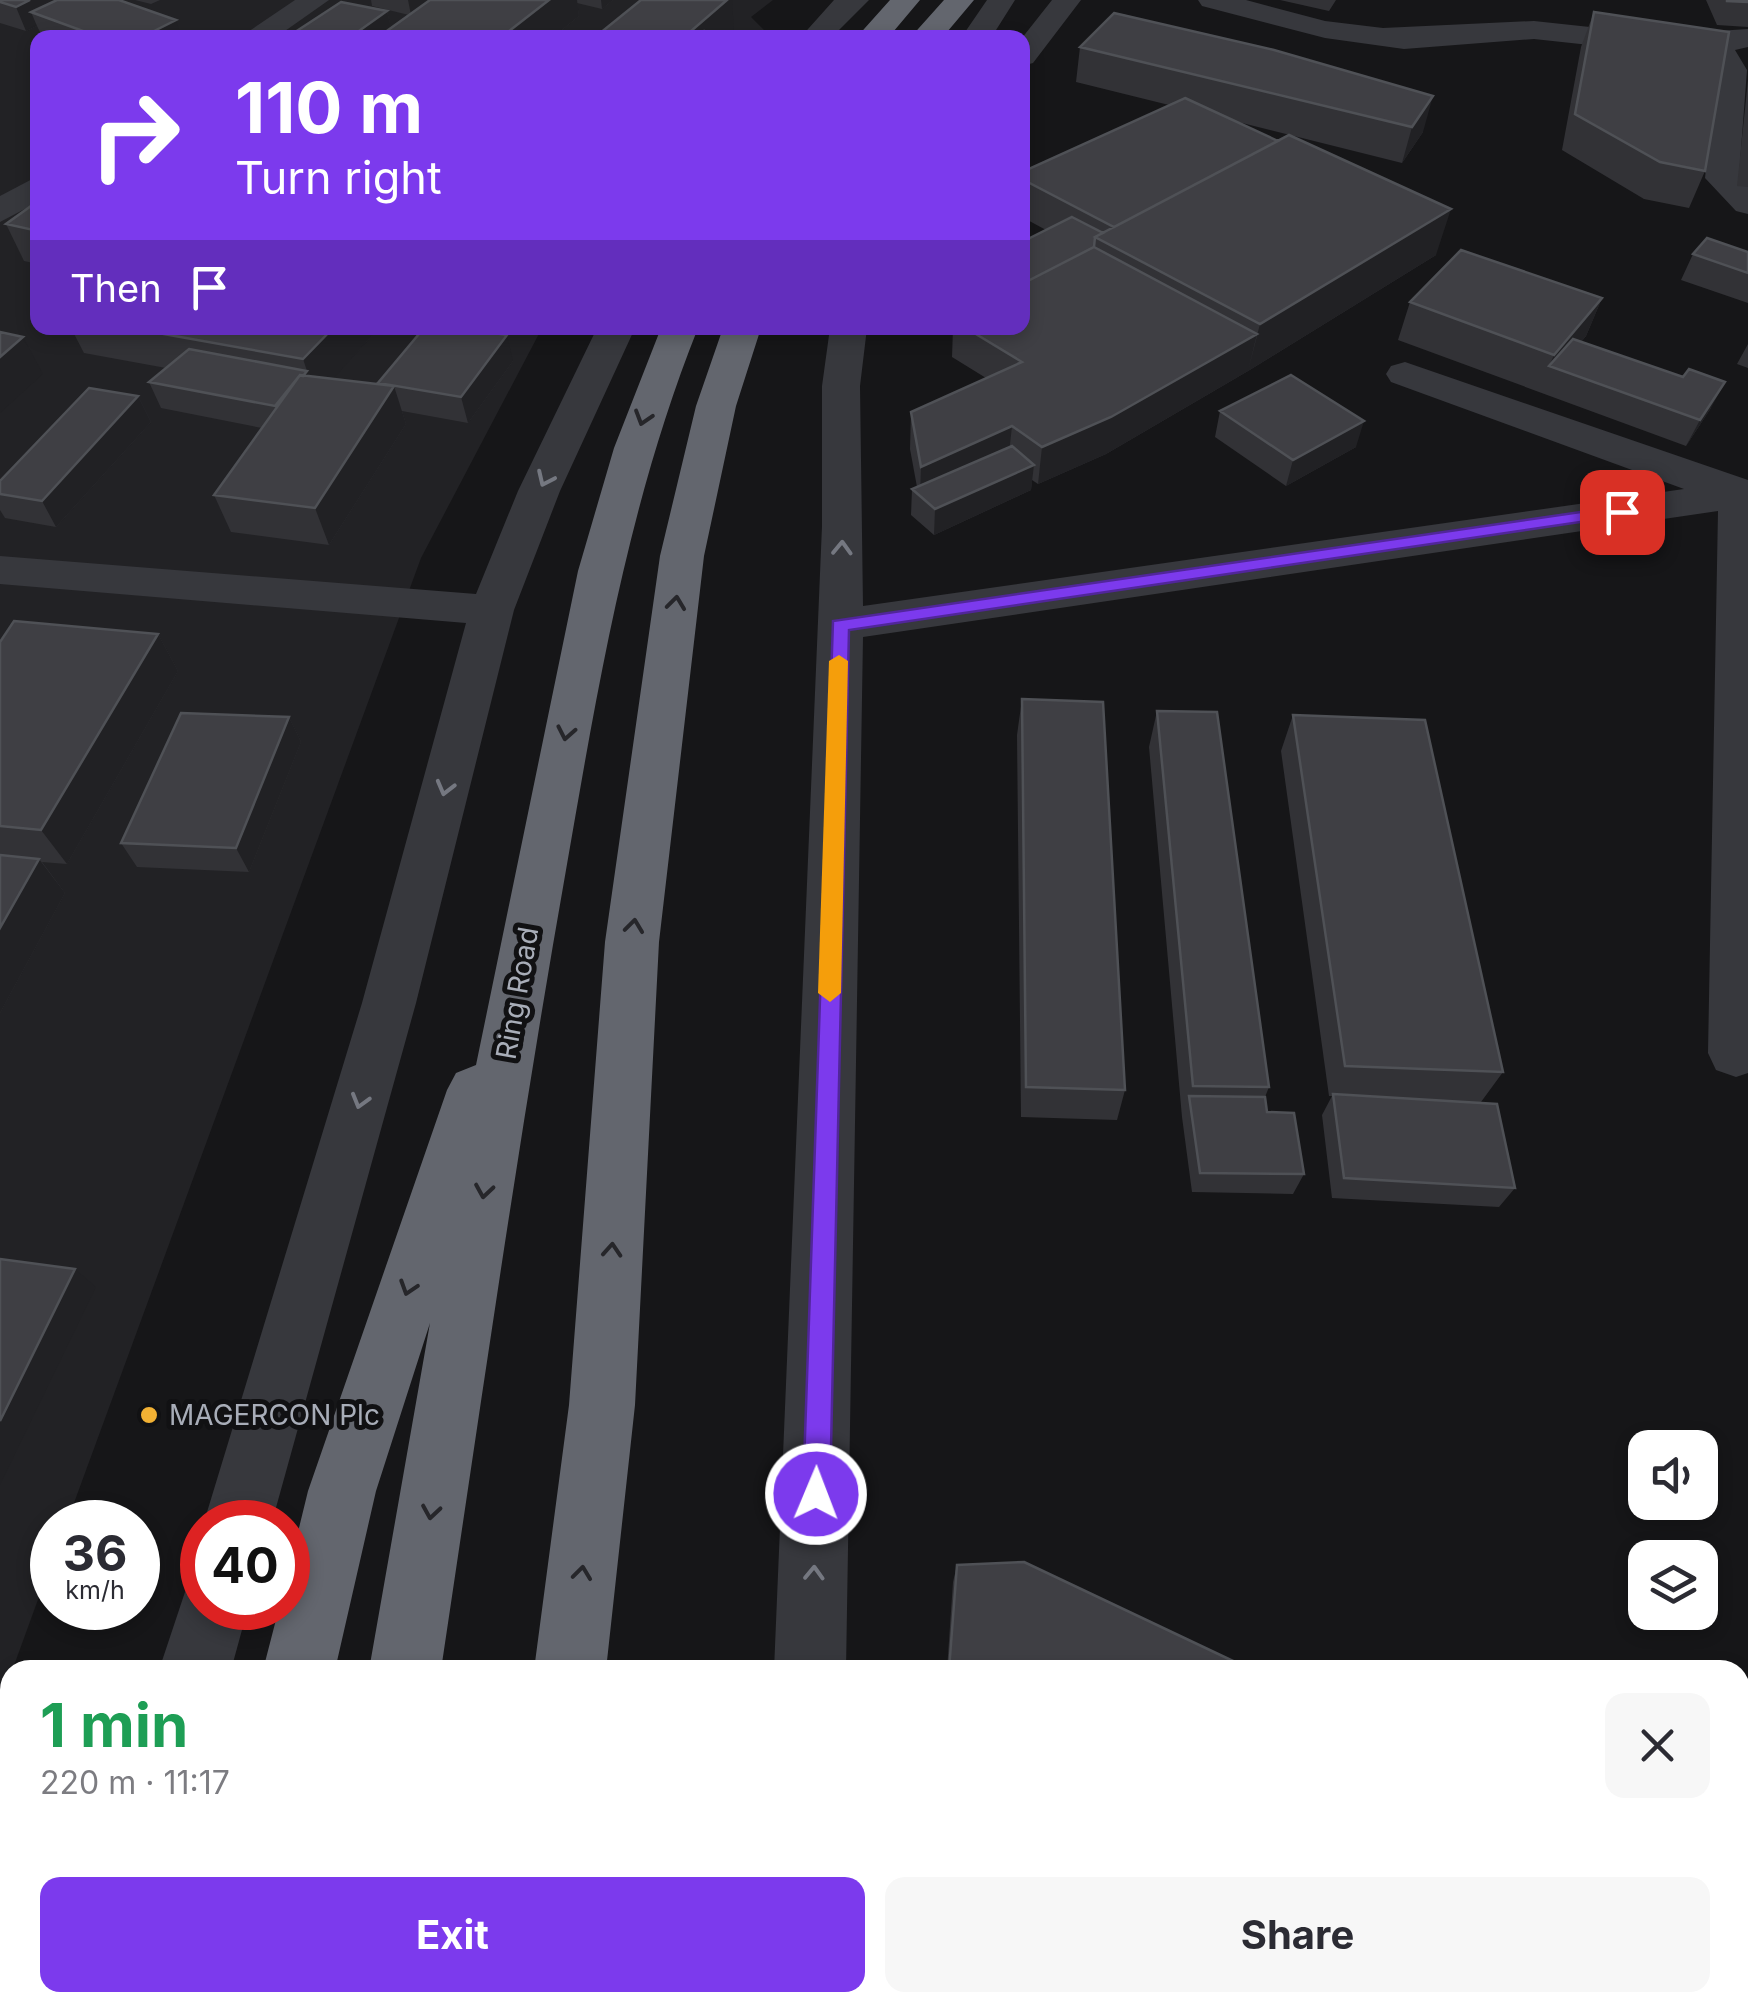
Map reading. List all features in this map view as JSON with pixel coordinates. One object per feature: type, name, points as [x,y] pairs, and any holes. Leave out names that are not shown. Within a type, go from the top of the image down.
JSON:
[{"type":"highway","points":[[878,30],[906,0]]},
{"type":"highway","points":[[932,30],[960,0]]},
{"type":"highway","name":"Ring Road","points":[[407,1660],[521,965],[602,548],[651,390],[676,335]]},
{"type":"highway","points":[[571,1660],[602,1405],[634,922],[682,556],[716,406],[740,335]]},
{"type":"highway","points":[[301,1660],[342,1491],[446,1172],[521,965]]},
{"type":"street","points":[[267,30],[315,0]]},
{"type":"street","points":[[805,0],[848,4]]},
{"type":"street","points":[[981,30],[1001,0]]},
{"type":"street","points":[[1030,47],[1067,0]]},
{"type":"street","points":[[1212,0],[1365,36],[1404,40],[1534,30],[1734,44],[1722,178],[1748,204]]},
{"type":"street","points":[[1404,40],[1538,0]]},
{"type":"street","points":[[823,30],[848,4]]},
{"type":"street","points":[[0,212],[30,191]]},
{"type":"street","points":[[244,1500],[389,1003],[492,610],[539,491],[613,335]]},
{"type":"street","points":[[810,1660],[840,625],[842,386],[847,335]]},
{"type":"street","points":[[1406,374],[1744,494]]},
{"type":"street","points":[[840,625],[1744,494]]},
{"type":"street","points":[[1736,1053],[1744,494]]},
{"type":"street","points":[[0,570],[492,610]]},
{"type":"street","points":[[198,1660],[207,1630]]},
{"type":"shaded area","points":[[0,0],[773,0],[751,17],[764,30],[30,30],[30,335],[538,335],[421,558],[75,1500],[30,1500],[30,1622],[16,1660],[0,1660]]},
{"type":"building","points":[[0,0],[30,0],[16,7]]},
{"type":"building","points":[[57,0],[119,0],[176,20],[156,30],[80,30],[31,12]]},
{"type":"building","points":[[430,0],[549,0],[510,30],[388,30]]},
{"type":"building","points":[[641,0],[727,0],[692,30],[604,30]]},
{"type":"building","points":[[341,2],[387,11],[360,30],[298,30]]},
{"type":"building","points":[[1594,12],[1729,32],[1705,171],[1660,162],[1575,114]]},
{"type":"building","points":[[1114,13],[1274,50],[1433,96],[1412,127],[1080,47]]},
{"type":"building","points":[[1185,98],[1278,141],[1114,227],[1030,183],[1030,168]]},
{"type":"building","points":[[1289,135],[1451,209],[1260,324],[1095,237]]},
{"type":"building","points":[[30,207],[30,229],[6,224]]},
{"type":"building","points":[[1072,217],[1103,233],[1095,237],[1094,247],[1030,280],[1030,238]]},
{"type":"building","points":[[1707,238],[1748,252],[1748,273],[1693,254]]},
{"type":"building","points":[[1094,247],[1257,334],[1111,417],[1042,447],[1012,426],[921,467],[911,412],[1022,362],[978,335],[1030,335],[1030,280]]},
{"type":"building","points":[[1461,250],[1602,298],[1554,355],[1410,302]]},
{"type":"building","points":[[0,332],[23,337],[0,357]]},
{"type":"building","points":[[169,335],[326,335],[303,359]]},
{"type":"building","points":[[418,335],[507,335],[461,397],[378,383]]},
{"type":"building","points":[[1573,339],[1683,377],[1689,369],[1725,382],[1700,420],[1549,366]]},
{"type":"building","points":[[189,349],[307,371],[275,406],[149,382]]},
{"type":"building","points":[[300,375],[394,386],[315,508],[214,495]]},
{"type":"building","points":[[1291,375],[1364,421],[1293,460],[1220,411]]},
{"type":"building","points":[[89,388],[138,396],[42,501],[0,494],[0,481]]},
{"type":"building","points":[[1012,446],[1034,465],[935,509],[912,489]]},
{"type":"building","points":[[14,621],[158,634],[41,830],[0,826],[0,642]]},
{"type":"building","points":[[1022,699],[1103,702],[1125,1090],[1026,1087]]},
{"type":"building","points":[[1157,711],[1217,712],[1269,1087],[1193,1086]]},
{"type":"building","points":[[181,713],[289,717],[236,848],[121,843]]},
{"type":"building","points":[[1293,715],[1425,720],[1503,1072],[1345,1066]]},
{"type":"building","points":[[0,855],[39,859],[0,928]]},
{"type":"building","points":[[1333,1094],[1497,1104],[1515,1188],[1344,1178]]},
{"type":"building","points":[[1189,1096],[1265,1097],[1267,1112],[1294,1113],[1304,1174],[1200,1173]]},
{"type":"building","points":[[0,1259],[75,1269],[0,1421]]},
{"type":"building","points":[[1024,1562],[1231,1660],[950,1660],[957,1565]]},
{"type":"slow traffic","points":[[830,993],[839,661]]},
{"type":"place","name":"MAGERCON Plc","points":[[149,1415]]},
{"type":"route","points":[[816,1494],[840,625],[1622,512]]}]
